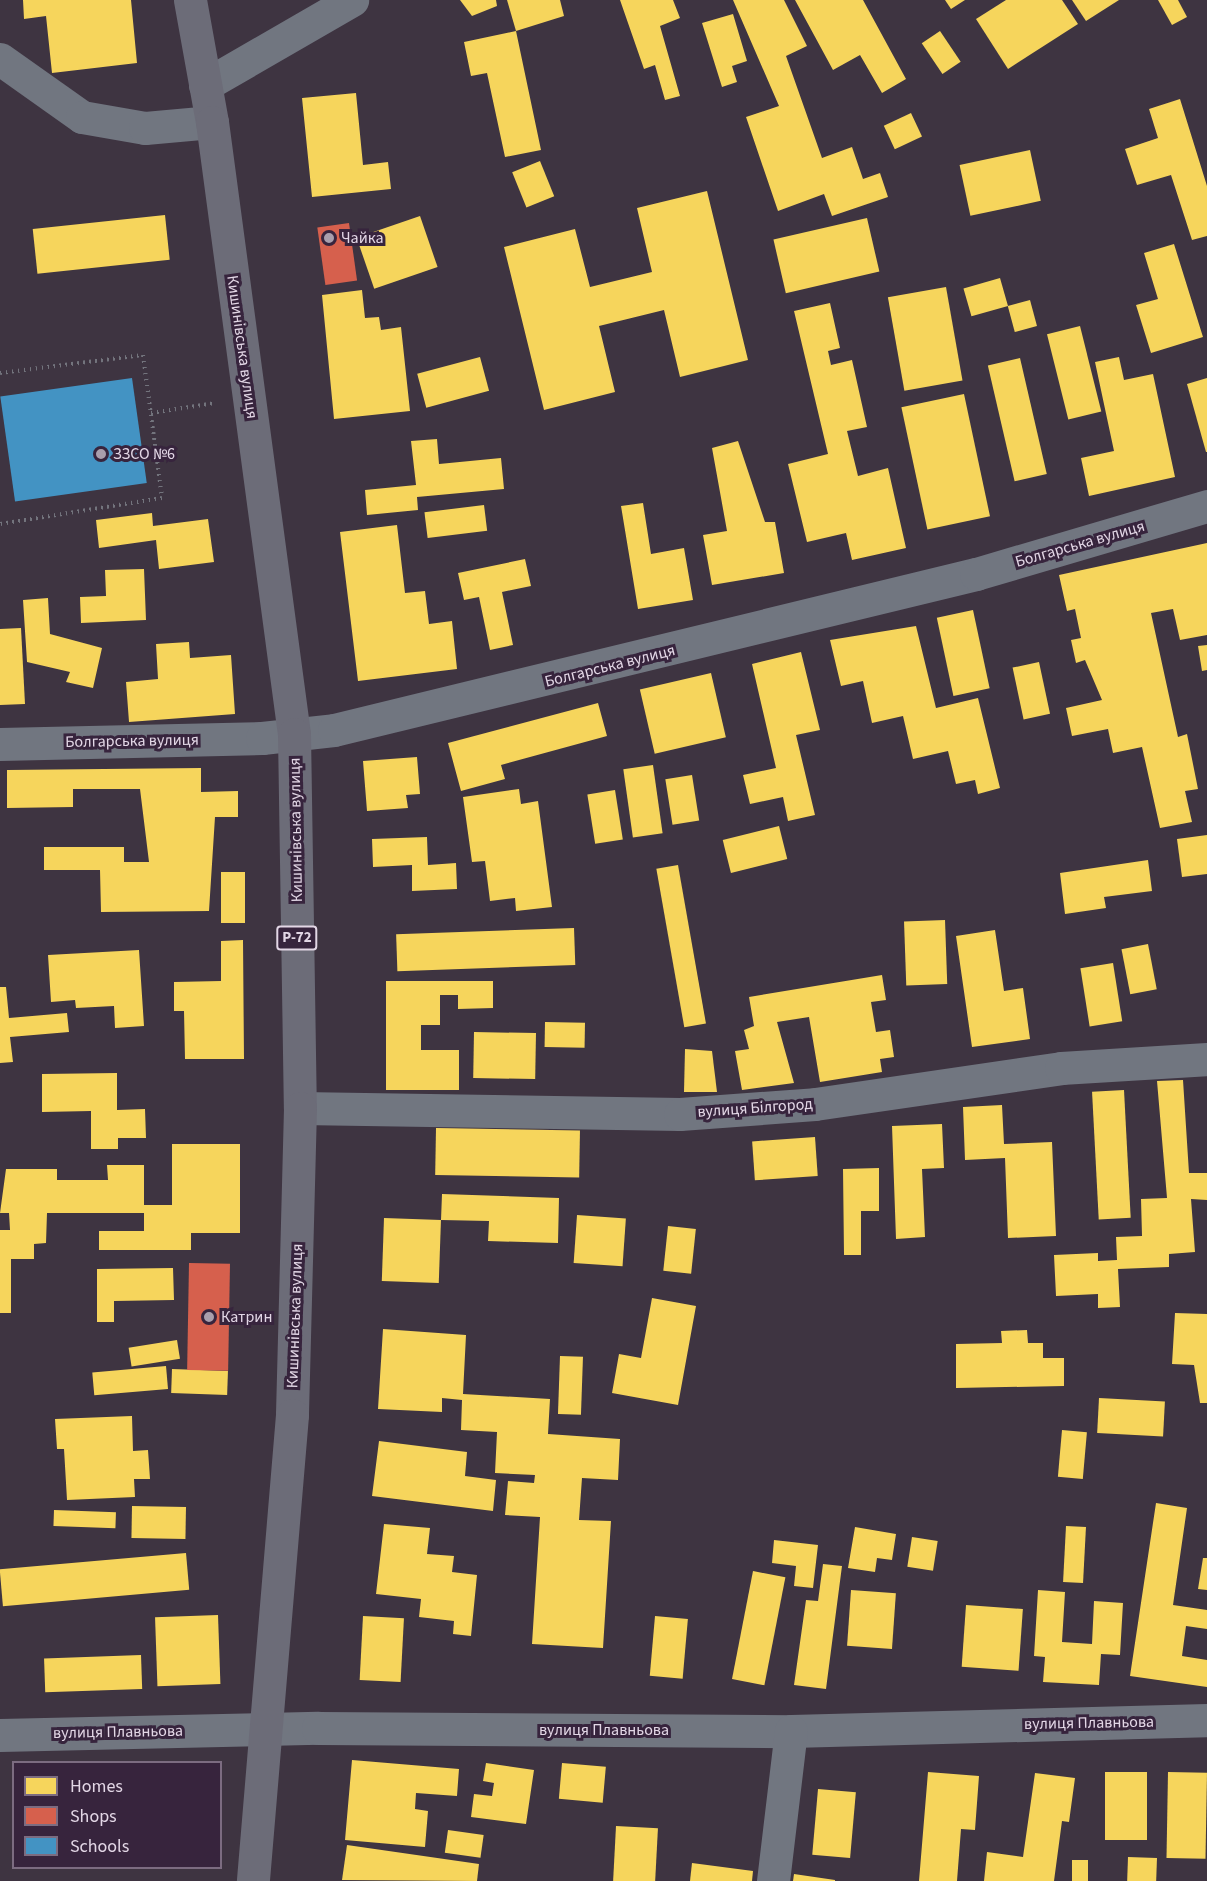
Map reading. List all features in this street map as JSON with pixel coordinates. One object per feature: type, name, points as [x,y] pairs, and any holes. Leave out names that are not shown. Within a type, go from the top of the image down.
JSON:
[{"type":"main road","name":"Кишинівська вулиця","points":[[190,0],[212,122],[294,734],[300,1108],[292,1415],[268,1730],[253,1881]]},
{"type":"street","points":[[205,85],[352,0]]},
{"type":"street","points":[[0,58],[82,117],[145,128],[212,122]]},
{"type":"street","name":"Болгарська вулиця","points":[[0,744],[294,734],[333,730],[606,667],[976,574],[1207,506]]},
{"type":"street","name":"вулиця Білгород","points":[[300,1108],[680,1114],[815,1104],[1061,1068],[1207,1059]]},
{"type":"street","name":"вулиця Плавньова","points":[[0,1734],[268,1730],[791,1731],[1207,1720]]},
{"type":"street","points":[[772,1881],[791,1731]]},
{"type":"path","points":[[0,373],[143,355],[162,498],[0,524]]},
{"type":"path","points":[[151,413],[215,403]]},
{"type":"building: Homes","points":[[23,0],[131,0],[137,63],[52,73],[46,16],[24,19]]},
{"type":"building: Homes","points":[[460,0],[496,0],[497,6],[472,16]]},
{"type":"building: Homes","points":[[507,0],[560,0],[564,16],[516,31]]},
{"type":"building: Homes","points":[[620,0],[673,0],[680,18],[660,26],[680,96],[665,100],[655,65],[644,69]]},
{"type":"building: Homes","points":[[733,0],[784,0],[807,46],[786,56],[822,158],[852,147],[863,179],[880,173],[888,197],[832,216],[824,194],[778,211],[746,117],[779,106]]},
{"type":"building: Homes","points":[[795,0],[863,0],[906,79],[882,93],[860,55],[833,70]]},
{"type":"building: Homes","points":[[945,0],[965,0],[951,9]]},
{"type":"building: Homes","points":[[1006,0],[1062,0],[1078,24],[1008,69],[976,19]]},
{"type":"building: Homes","points":[[1072,0],[1119,0],[1086,21]]},
{"type":"building: Homes","points":[[1158,0],[1178,0],[1187,17],[1172,25]]},
{"type":"building: Homes","points":[[733,14],[747,61],[732,66],[737,82],[722,87],[702,23]]},
{"type":"building: Homes","points":[[516,31],[541,150],[505,157],[487,73],[471,76],[464,42]]},
{"type":"building: Homes","points":[[940,31],[961,62],[942,74],[922,43]]},
{"type":"building: Homes","points":[[356,93],[363,165],[388,162],[391,189],[312,197],[302,98]]},
{"type":"building: Homes","points":[[1180,99],[1207,186],[1207,236],[1192,240],[1171,175],[1137,185],[1125,149],[1158,138],[1149,109]]},
{"type":"building: Homes","points":[[911,113],[922,137],[895,149],[884,126]]},
{"type":"building: Homes","points":[[1030,150],[1041,201],[970,216],[960,165]]},
{"type":"building: Homes","points":[[540,161],[554,196],[526,207],[512,172]]},
{"type":"building: Homes","points":[[707,191],[748,360],[680,377],[664,310],[599,326],[615,392],[544,410],[504,247],[575,229],[590,287],[652,272],[637,208]]},
{"type":"building: Homes","points":[[165,215],[170,260],[37,274],[33,229]]},
{"type":"building: Homes","points":[[420,216],[438,267],[374,289],[357,238]]},
{"type":"building: Homes","points":[[867,218],[879,272],[786,293],[773,240]]},
{"type":"building: Homes","points":[[1174,244],[1203,337],[1151,353],[1136,305],[1158,299],[1144,253]]},
{"type":"building: Homes","points":[[1000,278],[1008,306],[971,316],[963,288]]},
{"type":"building: Homes","points":[[946,287],[962,381],[904,391],[888,297]]},
{"type":"building: Homes","points":[[362,290],[365,318],[379,317],[381,330],[401,327],[410,411],[334,419],[322,295]]},
{"type":"building: Homes","points":[[1030,300],[1037,326],[1015,332],[1008,306]]},
{"type":"building: Homes","points":[[830,303],[840,348],[828,351],[831,365],[852,360],[867,427],[847,431],[858,476],[888,468],[906,548],[852,560],[846,533],[807,542],[788,464],[828,454],[794,311]]},
{"type":"building: Homes","points":[[1080,326],[1101,411],[1068,420],[1047,334]]},
{"type":"building: Homes","points":[[480,357],[489,391],[426,408],[417,374]]},
{"type":"building: Homes","points":[[1119,357],[1124,380],[1153,374],[1175,477],[1089,496],[1081,458],[1114,451],[1095,362]]},
{"type":"building: Homes","points":[[1020,358],[1047,474],[1015,481],[988,365]]},
{"type":"building: Homes","points":[[1207,378],[1207,452],[1206,452],[1187,384]]},
{"type":"building: Homes","points":[[964,394],[990,516],[927,530],[901,407]]},
{"type":"building: Homes","points":[[437,439],[439,464],[501,458],[504,489],[417,497],[418,510],[367,515],[365,490],[416,485],[411,441]]},
{"type":"building: Homes","points":[[738,441],[765,522],[775,522],[784,573],[712,585],[703,535],[727,531],[712,448]]},
{"type":"building: Homes","points":[[643,503],[651,554],[684,548],[693,600],[638,609],[621,506]]},
{"type":"building: Homes","points":[[484,505],[487,531],[428,538],[424,512]]},
{"type":"building: Homes","points":[[152,513],[153,526],[208,519],[214,562],[159,569],[156,540],[99,548],[96,520]]},
{"type":"building: Homes","points":[[397,525],[405,593],[425,591],[429,624],[452,621],[457,669],[358,681],[340,532]]},
{"type":"building: Homes","points":[[1207,543],[1207,635],[1180,640],[1173,609],[1151,613],[1178,737],[1187,734],[1198,789],[1185,791],[1192,822],[1160,828],[1142,747],[1113,753],[1108,729],[1072,736],[1066,708],[1102,700],[1085,660],[1076,663],[1071,640],[1081,638],[1075,609],[1067,611],[1059,575]]},
{"type":"building: Homes","points":[[525,559],[531,586],[502,592],[513,645],[490,650],[479,597],[464,600],[458,573]]},
{"type":"building: Homes","points":[[144,569],[146,620],[81,623],[80,597],[106,596],[105,570]]},
{"type":"building: Homes","points":[[48,598],[50,634],[102,648],[93,688],[66,682],[70,672],[27,662],[23,600]]},
{"type":"building: Homes","points":[[973,610],[990,688],[953,696],[937,618]]},
{"type":"building: Homes","points":[[916,626],[936,708],[978,698],[1000,788],[978,794],[975,780],[956,784],[948,751],[913,759],[903,716],[872,723],[863,681],[841,686],[830,640]]},
{"type":"building: Homes","points":[[21,628],[25,704],[0,705],[0,629]]},
{"type":"building: Homes","points":[[189,642],[190,658],[231,655],[235,714],[129,722],[126,682],[158,679],[156,644]]},
{"type":"building: Homes","points":[[1207,645],[1207,670],[1202,671],[1198,646]]},
{"type":"building: Homes","points":[[801,652],[820,730],[796,735],[815,815],[788,821],[783,797],[750,804],[743,775],[776,768],[752,664]]},
{"type":"building: Homes","points":[[1039,662],[1050,714],[1024,719],[1013,668]]},
{"type":"building: Homes","points":[[711,673],[726,737],[655,754],[640,689]]},
{"type":"building: Homes","points":[[598,703],[607,736],[501,765],[505,779],[461,791],[448,743]]},
{"type":"building: Homes","points":[[417,757],[420,794],[406,795],[408,808],[367,811],[363,761]]},
{"type":"building: Homes","points":[[653,765],[663,833],[633,838],[623,769]]},
{"type":"building: Homes","points":[[201,768],[201,792],[238,791],[238,817],[215,817],[209,911],[101,912],[100,870],[44,870],[44,847],[124,847],[124,862],[149,862],[140,789],[73,789],[73,807],[7,808],[7,770]]},
{"type":"building: Homes","points":[[692,775],[699,820],[673,825],[665,779]]},
{"type":"building: Homes","points":[[519,789],[521,804],[538,801],[552,907],[516,911],[515,898],[490,901],[485,861],[472,862],[463,797]]},
{"type":"building: Homes","points":[[615,790],[623,839],[595,844],[587,794]]},
{"type":"building: Homes","points":[[779,826],[787,859],[731,873],[723,840]]},
{"type":"building: Homes","points":[[1207,835],[1207,874],[1182,877],[1177,839]]},
{"type":"building: Homes","points":[[427,837],[428,865],[456,863],[457,889],[412,891],[412,865],[373,867],[372,839]]},
{"type":"building: Homes","points":[[1148,860],[1152,891],[1104,897],[1106,908],[1065,914],[1060,873]]},
{"type":"building: Homes","points":[[678,865],[706,1024],[684,1027],[656,869]]},
{"type":"building: Homes","points":[[221,872],[245,872],[245,923],[221,923]]},
{"type":"building: Homes","points":[[945,920],[947,984],[906,985],[904,921]]},
{"type":"building: Homes","points":[[574,928],[575,965],[397,971],[396,934]]},
{"type":"building: Homes","points":[[995,930],[1004,991],[1023,988],[1030,1039],[972,1047],[956,936]]},
{"type":"building: Homes","points":[[243,940],[244,1059],[185,1059],[184,1011],[174,1011],[174,982],[221,981],[221,941]]},
{"type":"building: Homes","points":[[1148,944],[1157,989],[1130,994],[1121,949]]},
{"type":"building: Homes","points":[[139,950],[144,1026],[115,1028],[114,1006],[76,1008],[75,1000],[51,1002],[48,955]]},
{"type":"building: Homes","points":[[1113,963],[1122,1021],[1090,1026],[1080,968]]},
{"type":"building: Homes","points":[[882,975],[886,1000],[871,1002],[876,1032],[890,1030],[894,1057],[880,1059],[882,1072],[820,1082],[809,1017],[777,1022],[794,1083],[742,1090],[735,1051],[749,1049],[744,1030],[754,1026],[749,997]]},
{"type":"building: Homes","points":[[386,981],[493,981],[493,1008],[458,1009],[458,995],[440,995],[440,1025],[421,1025],[421,1050],[459,1050],[459,1090],[386,1090]]},
{"type":"building: Homes","points":[[0,987],[6,987],[9,1018],[67,1013],[69,1032],[10,1037],[13,1062],[0,1063]]},
{"type":"building: Homes","points":[[545,1022],[585,1023],[585,1048],[545,1047]]},
{"type":"building: Homes","points":[[474,1032],[536,1033],[535,1079],[473,1078]]},
{"type":"building: Homes","points":[[685,1049],[712,1051],[717,1092],[684,1092]]},
{"type":"building: Homes","points":[[117,1073],[117,1110],[145,1109],[146,1138],[118,1138],[118,1149],[91,1149],[91,1111],[42,1112],[42,1074]]},
{"type":"building: Homes","points":[[1183,1080],[1189,1173],[1207,1173],[1207,1200],[1191,1199],[1195,1252],[1169,1254],[1169,1267],[1118,1269],[1120,1307],[1098,1308],[1098,1294],[1056,1296],[1054,1255],[1098,1253],[1098,1261],[1117,1260],[1116,1237],[1142,1236],[1141,1199],[1167,1198],[1157,1081]]},
{"type":"building: Homes","points":[[1124,1090],[1131,1218],[1099,1219],[1092,1092]]},
{"type":"building: Homes","points":[[1002,1105],[1004,1144],[1052,1142],[1056,1236],[1008,1238],[1005,1158],[965,1160],[963,1107]]},
{"type":"building: Homes","points":[[942,1124],[944,1168],[922,1169],[925,1237],[896,1239],[892,1126]]},
{"type":"building: Homes","points":[[436,1128],[580,1131],[579,1178],[435,1175]]},
{"type":"building: Homes","points":[[815,1137],[818,1176],[755,1180],[752,1141]]},
{"type":"building: Homes","points":[[172,1144],[240,1144],[240,1233],[191,1233],[191,1250],[99,1250],[99,1231],[144,1231],[144,1213],[47,1213],[46,1243],[34,1244],[34,1259],[11,1259],[11,1313],[0,1313],[0,1230],[10,1230],[9,1213],[0,1213],[6,1169],[57,1169],[57,1180],[108,1180],[107,1165],[144,1165],[144,1205],[172,1205]]},
{"type":"building: Homes","points":[[879,1168],[879,1211],[861,1211],[861,1255],[844,1255],[843,1169]]},
{"type":"building: Homes","points":[[442,1194],[559,1198],[558,1243],[488,1241],[489,1221],[441,1220]]},
{"type":"building: Homes","points":[[577,1215],[626,1218],[623,1266],[574,1263]]},
{"type":"building: Homes","points":[[384,1218],[441,1220],[439,1283],[382,1281]]},
{"type":"building: Homes","points":[[668,1226],[696,1229],[691,1274],[663,1271]]},
{"type":"building: Homes","points":[[173,1268],[174,1300],[114,1301],[114,1322],[97,1322],[97,1269]]},
{"type":"building: Homes","points":[[652,1298],[696,1306],[678,1405],[612,1393],[619,1354],[641,1358]]},
{"type":"building: Homes","points":[[1175,1313],[1207,1314],[1207,1403],[1200,1403],[1194,1365],[1172,1364]]},
{"type":"building: Homes","points":[[383,1329],[466,1335],[463,1394],[550,1399],[548,1434],[620,1439],[618,1480],[582,1478],[579,1520],[611,1521],[603,1648],[532,1644],[540,1517],[505,1515],[508,1481],[534,1483],[535,1475],[495,1473],[497,1432],[461,1430],[462,1400],[442,1398],[442,1412],[378,1409]]},
{"type":"building: Homes","points":[[1027,1330],[1028,1343],[1043,1343],[1043,1358],[1064,1358],[1064,1386],[956,1388],[956,1344],[1002,1343],[1001,1331]]},
{"type":"building: Homes","points":[[177,1340],[180,1359],[132,1366],[129,1348]]},
{"type":"building: Homes","points":[[560,1356],[583,1357],[581,1415],[558,1414]]},
{"type":"building: Homes","points":[[166,1366],[168,1389],[94,1395],[92,1372]]},
{"type":"building: Homes","points":[[172,1369],[228,1371],[227,1395],[171,1393]]},
{"type":"building: Homes","points":[[1099,1398],[1165,1401],[1163,1436],[1097,1433]]},
{"type":"building: Homes","points":[[132,1416],[133,1451],[148,1450],[150,1479],[134,1479],[135,1497],[67,1500],[64,1449],[57,1449],[55,1419]]},
{"type":"building: Homes","points":[[1062,1430],[1087,1432],[1083,1479],[1058,1477]]},
{"type":"building: Homes","points":[[379,1441],[467,1452],[465,1476],[496,1480],[493,1511],[372,1496]]},
{"type":"building: Homes","points":[[1156,1503],[1187,1508],[1173,1605],[1207,1610],[1207,1629],[1186,1626],[1182,1656],[1207,1660],[1207,1687],[1130,1676]]},
{"type":"building: Homes","points":[[132,1506],[186,1507],[185,1539],[131,1538]]},
{"type":"building: Homes","points":[[54,1510],[116,1512],[115,1528],[53,1526]]},
{"type":"building: Homes","points":[[384,1524],[430,1528],[427,1554],[454,1556],[452,1572],[477,1575],[471,1636],[453,1634],[454,1621],[419,1617],[421,1599],[376,1594]]},
{"type":"building: Homes","points":[[1066,1526],[1086,1527],[1083,1583],[1063,1582]]},
{"type":"building: Homes","points":[[855,1527],[896,1534],[892,1560],[877,1558],[875,1572],[848,1568]]},
{"type":"building: Homes","points":[[912,1537],[938,1541],[933,1571],[907,1567]]},
{"type":"building: Homes","points":[[774,1540],[818,1545],[813,1588],[794,1586],[796,1566],[772,1563]]},
{"type":"building: Homes","points":[[186,1553],[189,1590],[3,1606],[0,1569]]},
{"type":"building: Homes","points":[[1203,1558],[1207,1558],[1207,1590],[1198,1589]]},
{"type":"building: Homes","points":[[823,1564],[842,1566],[826,1689],[794,1685],[806,1600],[818,1601]]},
{"type":"building: Homes","points":[[753,1571],[785,1577],[764,1685],[732,1679]]},
{"type":"building: Homes","points":[[851,1590],[896,1593],[892,1649],[847,1646]]},
{"type":"building: Homes","points":[[1038,1590],[1065,1592],[1062,1642],[1092,1644],[1094,1601],[1123,1603],[1120,1655],[1101,1654],[1099,1685],[1043,1682],[1045,1657],[1034,1656]]},
{"type":"building: Homes","points":[[966,1605],[1023,1609],[1019,1671],[962,1667]]},
{"type":"building: Homes","points":[[218,1615],[220,1684],[157,1686],[155,1617]]},
{"type":"building: Homes","points":[[363,1616],[404,1618],[401,1682],[360,1680]]},
{"type":"building: Homes","points":[[655,1616],[688,1619],[683,1679],[650,1676]]},
{"type":"building: Homes","points":[[141,1655],[142,1689],[45,1692],[44,1658]]},
{"type":"building: Homes","points":[[352,1760],[459,1769],[457,1796],[416,1793],[415,1809],[428,1811],[425,1847],[345,1840]]},
{"type":"building: Homes","points":[[486,1763],[534,1770],[526,1824],[471,1817],[474,1794],[492,1796],[494,1783],[483,1781]]},
{"type":"building: Homes","points":[[562,1763],[606,1767],[603,1803],[559,1799]]},
{"type":"building: Homes","points":[[928,1772],[979,1776],[975,1830],[961,1829],[957,1881],[919,1881]]},
{"type":"building: Homes","points":[[1105,1772],[1147,1772],[1147,1840],[1105,1840]]},
{"type":"building: Homes","points":[[1168,1772],[1207,1773],[1205,1859],[1166,1858]]},
{"type":"building: Homes","points":[[1035,1773],[1075,1778],[1069,1822],[1062,1821],[1054,1881],[984,1881],[987,1852],[1023,1857]]},
{"type":"building: Homes","points":[[818,1789],[856,1792],[850,1858],[812,1855]]},
{"type":"building: Homes","points":[[616,1826],[658,1828],[655,1881],[613,1881]]},
{"type":"building: Homes","points":[[448,1830],[484,1835],[480,1858],[445,1853]]},
{"type":"building: Homes","points":[[347,1845],[479,1864],[477,1881],[342,1880]]},
{"type":"building: Homes","points":[[1128,1857],[1157,1858],[1156,1881],[1127,1881]]},
{"type":"building: Homes","points":[[1072,1860],[1088,1860],[1088,1881],[1072,1881]]},
{"type":"building: Homes","points":[[692,1863],[753,1871],[752,1881],[690,1881]]},
{"type":"building: Homes","points":[[794,1874],[835,1880],[835,1881],[793,1881]]},
{"type":"building: Shops","points":[[349,223],[357,280],[325,285],[317,227]]},
{"type":"building: Shops","name":"Катрин","points":[[189,1263],[230,1264],[228,1371],[187,1370]]},
{"type":"building: Schools","points":[[132,378],[147,483],[15,501],[0,397]]},
{"type":"place","name":"Чайка","points":[[329,238]]},
{"type":"place","name":"ЗЗСО №6","points":[[101,454]]},
{"type":"place","name":"Катрин","points":[[209,1317]]}]
